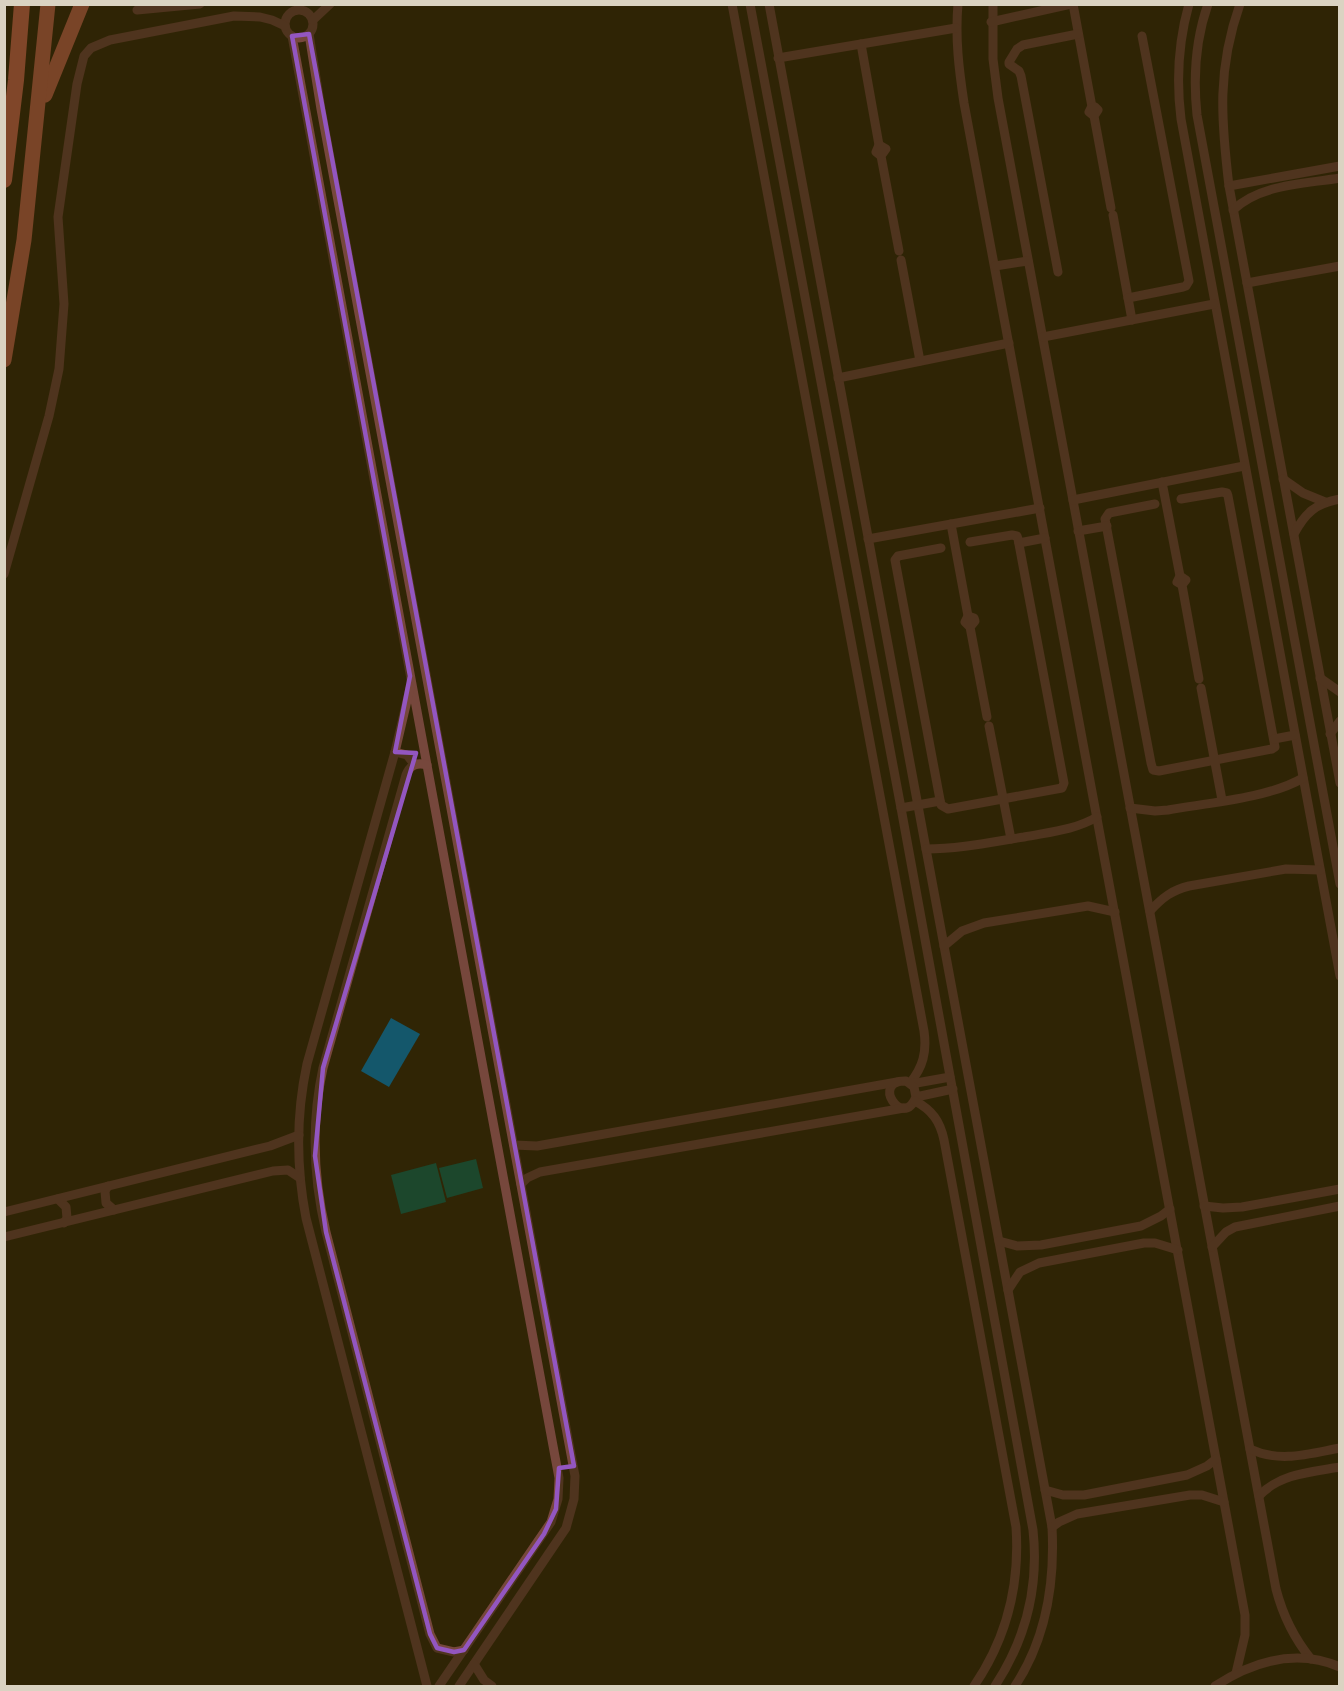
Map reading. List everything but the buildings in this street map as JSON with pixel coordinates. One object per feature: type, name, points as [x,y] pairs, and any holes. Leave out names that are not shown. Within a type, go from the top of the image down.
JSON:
[{"type":"highway","points":[[4,180],[22,4]]},
{"type":"highway","points":[[4,360],[25,230],[48,4]]},
{"type":"highway","points":[[36,121],[82,4]]},
{"type":"street","points":[[136,10],[200,4]]},
{"type":"street","points":[[313,20],[330,4]]},
{"type":"street","points":[[732,4],[924,1031],[925,1053],[911,1083]]},
{"type":"street","points":[[750,4],[1027,1493],[1035,1550],[1031,1600],[1025,1625],[1010,1661],[995,1686]]},
{"type":"street","points":[[769,4],[1052,1527],[1053,1577],[1049,1603],[1031,1658],[1015,1686]]},
{"type":"street","points":[[958,4],[956,28],[958,64],[1245,1615],[1245,1635],[1236,1672]]},
{"type":"street","points":[[993,4],[991,22],[998,98],[1258,1496],[1281,1608],[1298,1644],[1311,1659]]},
{"type":"street","points":[[991,22],[1072,4],[1132,320]]},
{"type":"street","points":[[1208,4],[1199,33],[1195,71],[1197,115],[1340,884]]},
{"type":"street","points":[[1240,4],[1224,61],[1221,96],[1229,186],[1340,783]]},
{"type":"street","points":[[1187,5],[1179,49],[1177,91],[1189,169],[1340,976]]},
{"type":"street","points":[[285,26],[289,9],[305,8],[313,20],[309,34],[574,1466],[574,1499],[566,1528],[459,1686]]},
{"type":"street","points":[[4,574],[50,416],[59,369],[64,304],[58,217],[77,84],[84,56],[91,48],[111,39],[234,16],[260,17],[285,26],[292,36],[558,1469],[558,1499],[551,1522],[439,1686]]},
{"type":"street","points":[[778,58],[956,28]]},
{"type":"street","points":[[292,36],[301,38],[309,34]]},
{"type":"street","points":[[1058,272],[1021,76],[1009,62],[1023,45],[1078,34]]},
{"type":"street","points":[[1128,298],[1183,287],[1188,281],[1142,36]]},
{"type":"street","points":[[861,44],[879,145],[886,150],[882,156],[921,362]]},
{"type":"street","points":[[762,74],[781,71]]},
{"type":"street","points":[[1189,169],[1206,165]]},
{"type":"street","points":[[1229,186],[1340,166]]},
{"type":"street","points":[[1233,210],[1260,193],[1340,178]]},
{"type":"street","points":[[995,266],[1028,261]]},
{"type":"street","points":[[1247,283],[1340,266]]},
{"type":"street","points":[[1043,337],[1214,304]]},
{"type":"street","points":[[838,378],[1009,343]]},
{"type":"street","points":[[834,455],[852,452]]},
{"type":"street","points":[[1073,500],[1244,466]]},
{"type":"street","points":[[1283,479],[1303,493],[1325,502]]},
{"type":"street","points":[[1162,482],[1222,800]]},
{"type":"street","points":[[1155,504],[1109,513],[1106,516],[1152,767],[1153,770],[1159,771],[1275,747],[1227,493],[1181,499]]},
{"type":"street","points":[[1294,534],[1306,515],[1325,502],[1340,499]]},
{"type":"street","points":[[868,539],[1040,508]]},
{"type":"street","points":[[381,518],[397,515]]},
{"type":"street","points":[[951,524],[968,616],[974,618],[975,621],[970,627],[1011,839]]},
{"type":"street","points":[[1078,531],[1107,526]]},
{"type":"street","points":[[940,548],[898,556],[895,560],[943,808],[948,809],[1062,788],[1064,785],[1017,536],[970,542]]},
{"type":"street","points":[[1019,543],[1045,538]]},
{"type":"street","points":[[411,676],[408,704],[395,753],[307,1064],[298,1135],[300,1178],[311,1236],[427,1686]]},
{"type":"street","points":[[1320,678],[1340,692]]},
{"type":"street","points":[[1330,734],[1340,720]]},
{"type":"street","points":[[1274,739],[1295,735]]},
{"type":"street","points":[[395,753],[407,755],[414,764]]},
{"type":"street","points":[[427,765],[414,764],[408,768],[405,775],[323,1068],[316,1108],[315,1156],[322,1214],[430,1634],[437,1648],[454,1652],[464,1650]]},
{"type":"street","points":[[1130,808],[1162,810],[1222,800],[1281,788],[1303,778]]},
{"type":"street","points":[[901,808],[940,801]]},
{"type":"street","points":[[926,849],[959,847],[1011,839],[1078,826],[1097,817]]},
{"type":"street","points":[[1149,911],[1167,895],[1189,886],[1286,869],[1320,870]]},
{"type":"street","points":[[944,946],[962,931],[984,923],[1088,906],[1115,912]]},
{"type":"street","points":[[471,1002],[487,999]]},
{"type":"street","points":[[514,1145],[537,1146],[901,1081],[911,1083],[950,1077]]},
{"type":"street","points":[[897,1082],[891,1089],[890,1098],[895,1105],[904,1108]]},
{"type":"street","points":[[521,1184],[527,1178],[540,1172],[904,1108],[912,1104],[915,1099],[916,1092],[911,1083]]},
{"type":"street","points":[[915,1099],[953,1089]]},
{"type":"street","points":[[915,1099],[932,1112],[938,1120],[944,1140],[1016,1527],[1016,1572],[1010,1611],[997,1647],[974,1686]]},
{"type":"street","points":[[4,1212],[270,1146],[298,1135]]},
{"type":"street","points":[[4,1237],[280,1169],[288,1170],[300,1178]]},
{"type":"street","points":[[108,1186],[105,1191],[106,1203],[114,1210]]},
{"type":"street","points":[[1204,1206],[1242,1207],[1340,1190]]},
{"type":"street","points":[[58,1199],[68,1212],[64,1223]]},
{"type":"street","points":[[1212,1247],[1226,1232],[1235,1227],[1340,1206]]},
{"type":"street","points":[[999,1240],[1017,1246],[1036,1246],[1141,1226],[1170,1209]]},
{"type":"street","points":[[1008,1290],[1020,1272],[1039,1263],[1144,1243],[1155,1243],[1178,1250]]},
{"type":"street","points":[[1250,1449],[1268,1456],[1288,1458],[1340,1448]]},
{"type":"street","points":[[1045,1490],[1073,1496],[1095,1493],[1187,1475],[1207,1466],[1216,1458]]},
{"type":"street","points":[[558,1469],[574,1466]]},
{"type":"street","points":[[1258,1496],[1282,1479],[1340,1467]]},
{"type":"street","points":[[1052,1527],[1077,1514],[1190,1495],[1202,1495],[1224,1502]]},
{"type":"street","points":[[1215,1686],[1236,1672],[1271,1660],[1311,1659],[1340,1667]]},
{"type":"street","points":[[474,1664],[484,1680],[492,1686]]},
{"type":"highlighted area","points":[[309,34],[574,1466],[559,1468],[556,1509],[544,1534],[464,1650],[454,1652],[437,1648],[430,1634],[326,1232],[315,1156],[323,1068],[416,753],[395,752],[410,676],[292,36]]},
{"type":"green space","points":[[476,1159],[483,1188],[447,1198],[439,1168]]},
{"type":"green space","points":[[436,1163],[446,1202],[401,1214],[391,1175]]},
{"type":"water","points":[[391,1018],[420,1034],[389,1087],[361,1071]]}]
